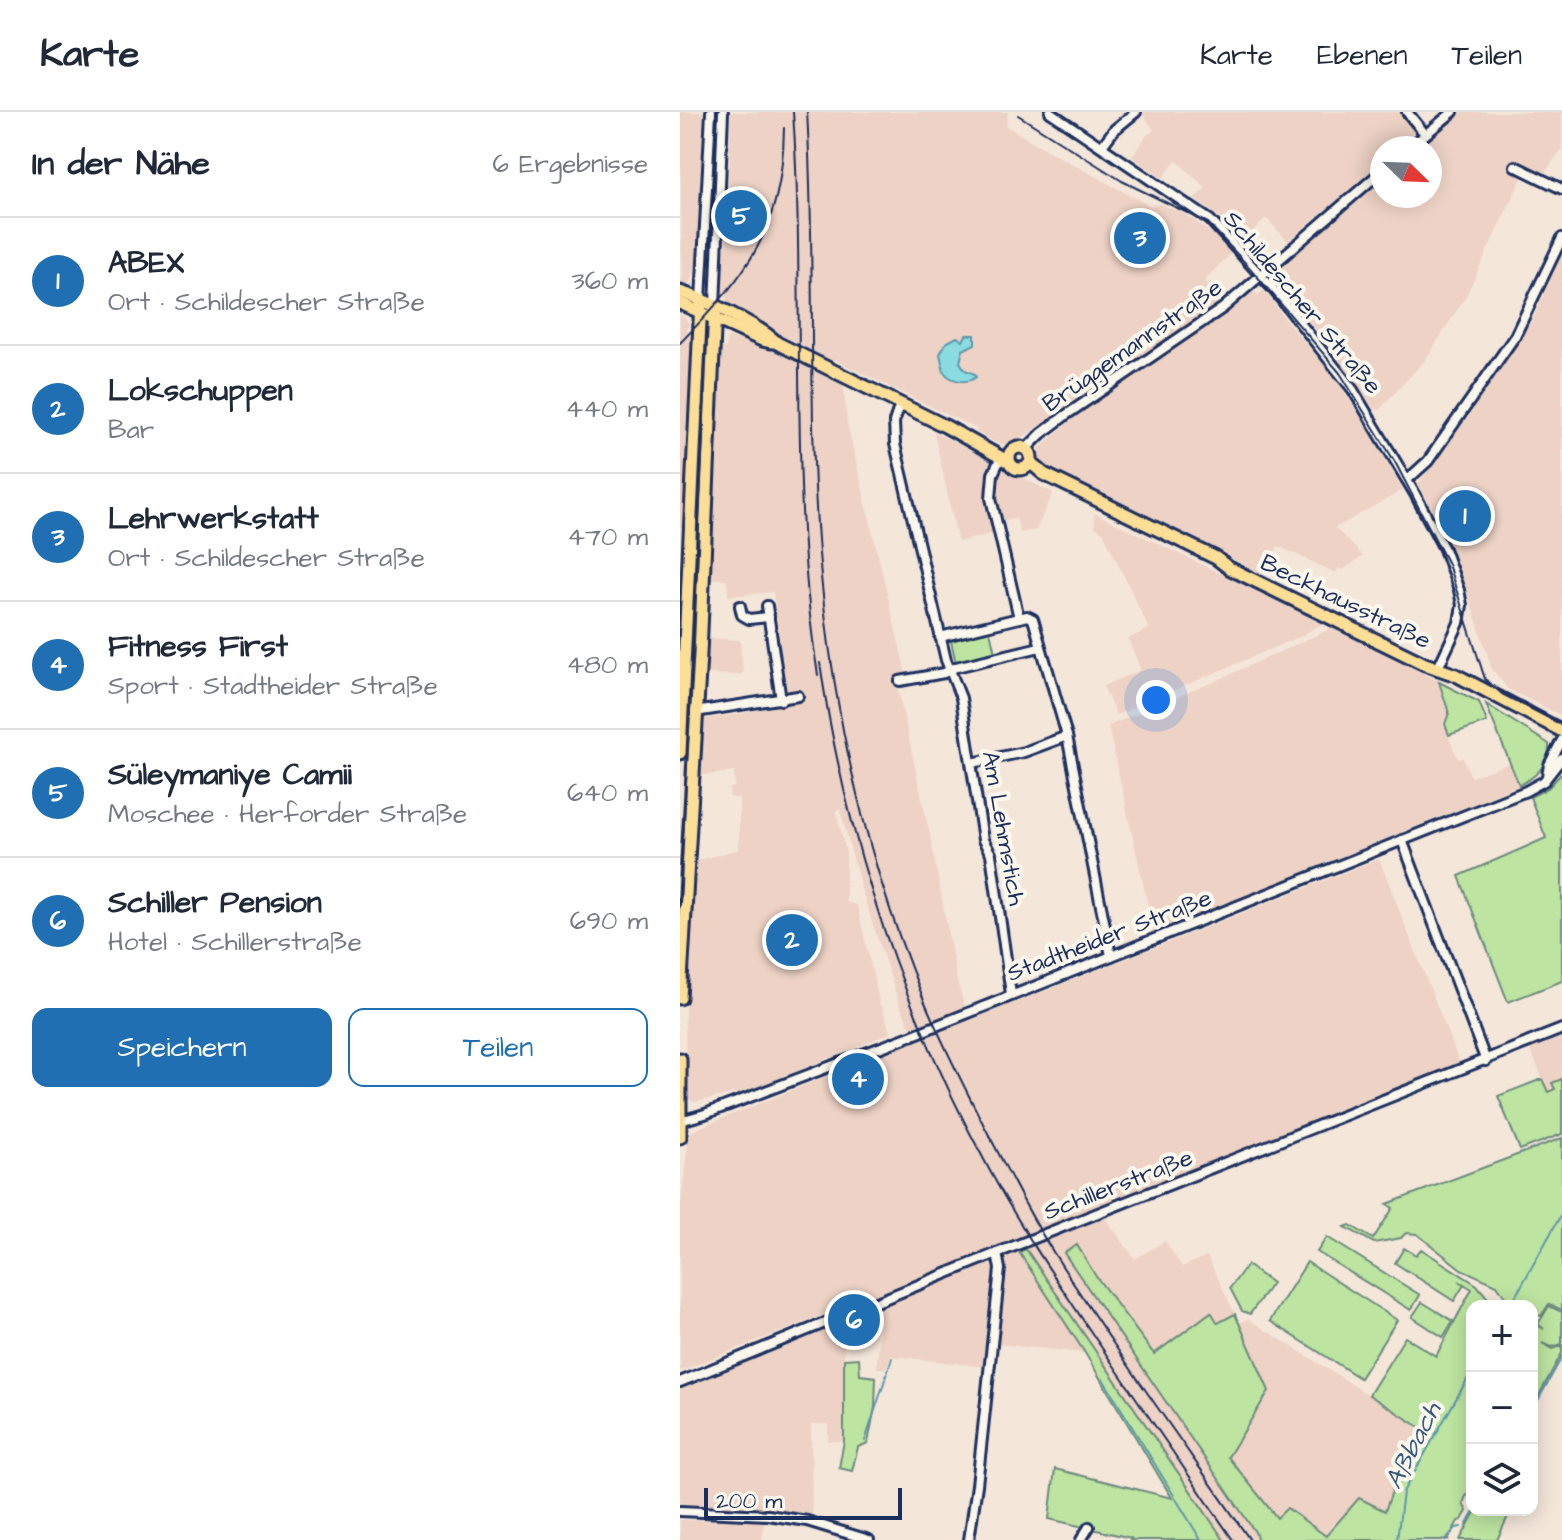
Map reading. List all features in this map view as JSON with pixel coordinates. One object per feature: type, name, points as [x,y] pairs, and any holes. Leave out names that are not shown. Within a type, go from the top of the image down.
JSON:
[{"type":"main road","points":[[680,292],[700,306],[770,337],[1007,458],[1015,469],[1027,466],[1031,454],[1019,447],[1007,458]]},
{"type":"main road","points":[[680,303],[700,306]]},
{"type":"main road","points":[[680,753],[686,519],[700,306]]},
{"type":"main road","points":[[680,998],[714,313]]},
{"type":"main road","name":"Beckhausstraße","points":[[1027,466],[1440,671],[1453,681],[1562,739]]},
{"type":"main road","name":"Beckhausstraße","points":[[1440,671],[1456,675],[1562,731]]},
{"type":"main road","points":[[680,1059],[680,1137]]},
{"type":"street","points":[[700,306],[711,112]]},
{"type":"street","points":[[714,313],[723,112]]},
{"type":"street","name":"Schildescher Straße","points":[[1050,112],[1201,213],[1260,274],[1346,379],[1371,416],[1444,549],[1461,597],[1459,623],[1440,671]]},
{"type":"street","points":[[1102,146],[1114,130],[1136,112]]},
{"type":"street","points":[[1407,112],[1425,134]]},
{"type":"street","points":[[1423,136],[1453,112]]},
{"type":"street","points":[[710,130],[716,133],[721,146]]},
{"type":"street","points":[[1515,166],[1562,189]]},
{"type":"street","name":"Brüggemannstraße","points":[[1026,449],[1066,415],[1223,308],[1370,181]]},
{"type":"street","points":[[1407,480],[1428,461],[1515,336],[1562,238]]},
{"type":"street","name":"Am Lehmstich","points":[[900,404],[894,422],[895,444],[940,637],[949,671],[961,698],[983,840],[991,854],[1011,994]]},
{"type":"street","points":[[1007,458],[991,481],[991,498],[1019,618]]},
{"type":"street","points":[[740,606],[746,618],[769,617]]},
{"type":"street","points":[[767,606],[781,700]]},
{"type":"street","points":[[940,637],[1027,616],[1033,619],[1067,736],[1111,956]]},
{"type":"street","points":[[900,681],[1040,647]]},
{"type":"street","points":[[695,712],[798,696]]},
{"type":"street","points":[[972,763],[1024,752],[1067,736]]},
{"type":"street","points":[[1547,777],[1549,765],[1562,739]]},
{"type":"street","name":"Stadtheider Straße","points":[[681,1120],[747,1099],[1536,786],[1562,758]]},
{"type":"street","points":[[1402,840],[1486,1061]]},
{"type":"street","name":"Schillerstraße","points":[[683,1379],[1562,1029]]},
{"type":"street","points":[[969,1540],[1000,1269],[997,1253]]},
{"type":"street","points":[[680,1511],[768,1515],[807,1521],[838,1535],[869,1540]]},
{"type":"street","points":[[1083,1539],[1089,1527]]},
{"type":"shaded area","points":[[680,112],[703,112],[697,263],[689,285],[682,286]]},
{"type":"shaded area","points":[[731,112],[1008,112],[1006,126],[1150,206],[1159,204],[1183,213],[1213,234],[1231,253],[1205,280],[1218,304],[1014,443],[997,443],[976,432],[977,429],[830,360],[726,306],[727,298],[720,291],[722,257],[726,246],[725,201],[728,196]]},
{"type":"shaded area","points":[[1402,112],[1416,130],[1410,136],[1370,136],[1370,172],[1288,241],[1266,218],[1242,242],[1221,218],[1194,199],[1206,188],[1176,160],[1163,178],[1132,157],[1146,136],[1154,130],[1143,114]]},
{"type":"shaded area","points":[[1462,112],[1562,112],[1562,149],[1543,175],[1527,167],[1465,298],[1426,359],[1379,410],[1375,410],[1277,281],[1281,275],[1278,270],[1370,190],[1370,208],[1442,208],[1442,136],[1433,136]]},
{"type":"shaded area","points":[[1562,254],[1562,716],[1508,689],[1492,669],[1462,575],[1439,521],[1418,484],[1463,424],[1533,319]]},
{"type":"shaded area","points":[[1254,291],[1258,295],[1263,291],[1268,295],[1331,372],[1403,490],[1335,528],[1363,556],[1343,570],[1338,568],[1336,573],[1278,546],[1263,574],[1047,468],[1039,461],[1040,448],[1079,413]]},
{"type":"shaded area","points":[[680,314],[689,323],[687,332],[694,338],[693,376],[689,383],[685,527],[680,527]]},
{"type":"shaded area","points":[[727,338],[740,339],[773,351],[843,383],[847,423],[908,682],[897,685],[930,835],[957,981],[969,1021],[1379,859],[1460,1064],[1050,1227],[1056,1237],[1105,1218],[1135,1259],[1165,1241],[1182,1267],[1207,1256],[1235,1314],[1218,1324],[1210,1313],[1234,1447],[1269,1391],[1239,1323],[1248,1319],[1423,1429],[1394,1486],[1385,1512],[1308,1540],[1197,1540],[1084,1353],[998,1344],[995,1368],[891,1356],[886,1368],[877,1368],[880,1321],[875,1309],[1037,1244],[1032,1233],[680,1371],[680,1212],[689,1134],[917,1040],[900,1006],[861,888],[840,809],[836,811],[846,853],[846,902],[857,905],[880,1006],[890,1033],[750,1090],[695,1102],[689,1100],[686,1094],[685,1015],[692,862],[739,849],[739,798],[729,797],[730,788],[735,787],[734,772],[697,776],[700,719],[801,701],[799,694],[787,690],[773,592],[728,596],[727,579],[708,579],[719,398],[716,397],[718,348],[726,348]]},
{"type":"shaded area","points":[[934,432],[992,462],[985,477],[985,489],[994,533],[958,542]]},
{"type":"shaded area","points":[[1002,468],[1053,493],[1036,530],[1020,533],[1016,518],[1000,521],[995,492]]},
{"type":"shaded area","points":[[1094,513],[1322,624],[1301,636],[1116,715],[1103,686],[1141,670],[1128,639],[1149,629],[1103,532],[1095,527]]},
{"type":"shaded area","points":[[1332,628],[1437,680],[1448,714],[1443,724],[1458,759],[1463,758],[1471,777],[1510,763],[1519,785],[1154,932],[1108,726]]},
{"type":"shaded area","points":[[706,638],[740,640],[743,673],[704,674]]},
{"type":"shaded area","points":[[1562,1036],[1562,1079],[1553,1083],[1555,1089],[1548,1092],[1530,1049]]},
{"type":"shaded area","points":[[844,1321],[844,1441],[828,1441],[828,1424],[811,1424],[812,1516],[680,1503],[680,1387]]},
{"type":"shaded area","points":[[680,1520],[764,1521],[762,1540],[680,1540]]},
{"type":"green space","points":[[990,631],[995,653],[956,663],[951,641]]},
{"type":"green space","points":[[1439,682],[1479,702],[1487,722],[1449,735],[1445,724],[1449,713]]},
{"type":"green space","points":[[1486,704],[1549,744],[1541,769],[1519,785]]},
{"type":"green space","points":[[1562,773],[1562,981],[1508,1002],[1459,876],[1546,838],[1530,797],[1548,788]]},
{"type":"green space","points":[[1542,1079],[1548,1092],[1555,1089],[1552,1083],[1562,1079],[1562,1134],[1520,1150],[1498,1096]]},
{"type":"green space","points":[[1562,1138],[1562,1310],[1549,1304],[1541,1316],[1538,1315],[1538,1300],[1511,1300],[1505,1297],[1497,1285],[1461,1269],[1417,1234],[1406,1233],[1401,1238],[1374,1243],[1345,1227],[1350,1225],[1373,1239],[1393,1208],[1387,1204]]},
{"type":"green space","points":[[1327,1237],[1420,1295],[1411,1310],[1317,1252]]},
{"type":"green space","points":[[1077,1245],[1095,1275],[1154,1354],[1211,1312],[1218,1323],[1235,1314],[1269,1391],[1228,1457],[1277,1518],[1287,1508],[1326,1536],[1359,1498],[1385,1511],[1423,1429],[1369,1395],[1405,1337],[1436,1356],[1466,1300],[1466,1496],[1463,1504],[1466,1513],[1448,1540],[1258,1540],[1064,1253]]},
{"type":"green space","points":[[1404,1248],[1416,1255],[1421,1249],[1477,1285],[1489,1300],[1466,1300],[1472,1289],[1459,1281],[1464,1285],[1454,1301],[1395,1263]]},
{"type":"green space","points":[[1026,1249],[1224,1540],[1130,1540],[1049,1519],[1055,1469],[1172,1498],[1085,1353],[1019,1252]]},
{"type":"green space","points":[[1307,1262],[1397,1320],[1360,1378],[1270,1321]]},
{"type":"green space","points":[[1247,1265],[1272,1283],[1250,1314],[1242,1311],[1230,1288]]},
{"type":"green space","points":[[1422,1302],[1453,1321],[1443,1337],[1412,1317]]},
{"type":"green space","points":[[1549,1306],[1562,1312],[1562,1344],[1552,1347],[1542,1343],[1553,1349],[1562,1346],[1562,1353],[1538,1397],[1538,1326],[1544,1329],[1538,1324]]},
{"type":"green space","points":[[859,1358],[860,1375],[876,1377],[875,1407],[868,1443],[858,1447],[852,1471],[839,1468],[844,1441],[844,1359]]},
{"type":"green space","points":[[1473,1516],[1508,1516],[1497,1540],[1460,1540]]},
{"type":"water","points":[[966,335],[975,335],[975,344],[963,350],[960,362],[965,370],[976,377],[960,381],[944,372],[940,354],[946,343],[957,337],[963,341]]},
{"type":"waterway","name":"Aßbach","points":[[1514,1299],[1562,1213]]},
{"type":"waterway","points":[[1538,1400],[1562,1357]]},
{"type":"waterway","points":[[865,1441],[892,1358]]},
{"type":"waterway","name":"Aßbach","points":[[1397,1540],[1403,1492],[1471,1372]]},
{"type":"waterway","points":[[1103,1379],[1201,1540]]},
{"type":"waterway","points":[[1467,1524],[1472,1516]]},
{"type":"waterway","points":[[1445,1540],[1461,1527]]},
{"type":"tram line","points":[[1018,115],[1122,181],[1208,223],[1250,268],[1340,373],[1395,462],[1448,564],[1485,679],[1502,694],[1562,725]]},
{"type":"tram line","points":[[680,905],[705,397]]},
{"type":"railway","points":[[793,112],[803,535],[818,675]]},
{"type":"railway","points":[[807,112],[818,543],[830,656],[849,756],[873,856],[924,1000],[973,1104],[1034,1220],[1098,1321],[1250,1540]]},
{"type":"railway","points":[[680,343],[725,294],[757,248],[777,195],[784,128]]},
{"type":"railway","points":[[820,663],[845,795],[882,924],[905,988],[959,1111],[1002,1192],[1040,1254],[1233,1540]]},
{"type":"place","name":"Süleymaniye Camii","points":[[741,216]]},
{"type":"place","name":"Lehrwerkstatt","points":[[1140,238]]},
{"type":"place","name":"ABEX","points":[[1465,516]]},
{"type":"place","name":"Lokschuppen","points":[[792,940]]},
{"type":"place","name":"Fitness First","points":[[858,1079]]},
{"type":"place","name":"Schiller Pension","points":[[854,1320]]}]
